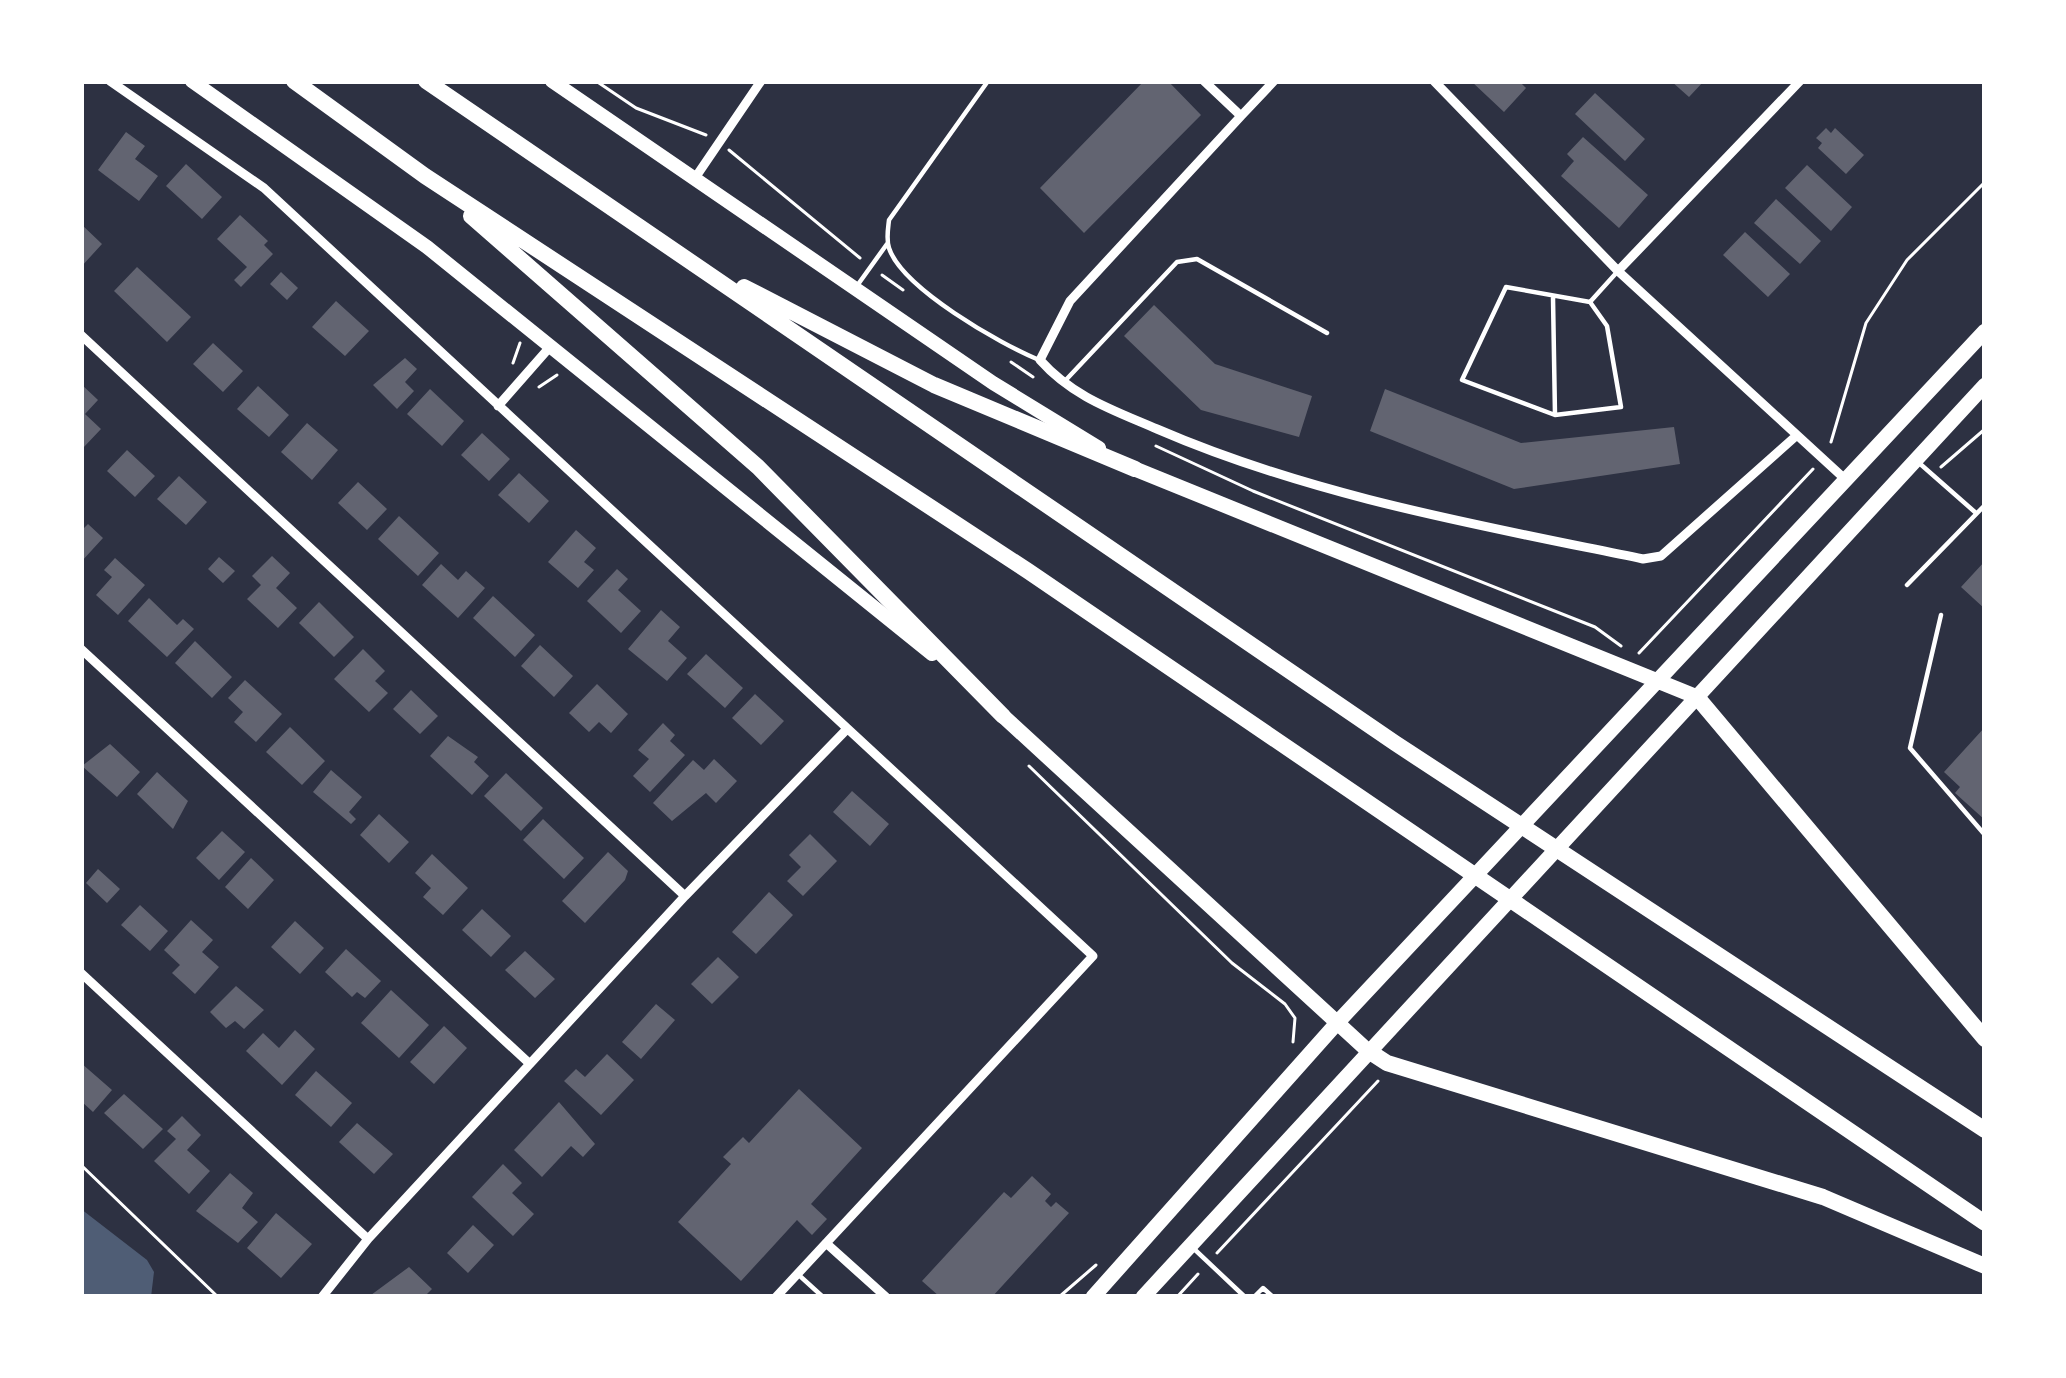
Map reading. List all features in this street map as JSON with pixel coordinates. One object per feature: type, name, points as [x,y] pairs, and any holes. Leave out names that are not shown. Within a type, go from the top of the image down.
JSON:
[{"type":"highway","points":[[294,81],[425,176],[928,504],[1985,1223]]},
{"type":"highway","points":[[426,81],[1395,743],[1985,1130]]},
{"type":"highway","points":[[425,176],[758,467],[1003,716]]},
{"type":"highway","points":[[679,253],[934,385],[1135,469]]},
{"type":"highway","points":[[1697,697],[1985,1040]]},
{"type":"highway","points":[[1367,1049],[1387,1063],[1823,1197],[1985,1266]]},
{"type":"main road","points":[[192,81],[362,198],[885,613],[1367,1049]]},
{"type":"main road","points":[[552,81],[993,383],[1135,469],[1697,697]]},
{"type":"main road","points":[[1093,1297],[1552,790],[1985,331]]},
{"type":"main road","points":[[1143,1297],[1367,1049],[1985,385]]},
{"type":"street","points":[[110,81],[253,179],[1093,956],[776,1297]]},
{"type":"street","points":[[695,178],[761,81]]},
{"type":"street","points":[[1204,81],[1240,116]]},
{"type":"street","points":[[1274,81],[1070,301],[1048,334],[1040,360],[1062,384],[1216,454],[1360,500],[1643,559],[1661,556],[1796,436]]},
{"type":"street","points":[[1433,81],[1618,271],[1846,480]]},
{"type":"street","points":[[1618,271],[1800,81]]},
{"type":"street","points":[[81,335],[685,896]]},
{"type":"street","points":[[499,406],[549,348]]},
{"type":"street","points":[[81,649],[530,1064]]},
{"type":"street","points":[[322,1297],[368,1239],[685,896],[847,729]]},
{"type":"street","points":[[81,973],[368,1239]]},
{"type":"street","points":[[826,1243],[886,1297]]},
{"type":"lane","points":[[857,287],[886,244],[889,220],[988,81]]},
{"type":"lane","points":[[886,244],[900,269],[1002,344],[1040,360]]},
{"type":"lane","points":[[1062,384],[1177,262],[1197,259],[1327,333]]},
{"type":"lane","points":[[1590,302],[1618,271]]},
{"type":"lane","points":[[1506,287],[1590,302],[1607,326],[1621,406],[1555,415],[1462,380],[1506,287]]},
{"type":"lane","points":[[1552,298],[1555,415]]},
{"type":"lane","points":[[1914,459],[1976,513]]},
{"type":"lane","points":[[1907,585],[1985,505]]},
{"type":"lane","points":[[1940,616],[1910,748],[1985,835]]},
{"type":"lane","points":[[1190,1245],[1245,1297]]},
{"type":"lane","points":[[797,1274],[823,1297]]},
{"type":"lane","points":[[1254,1297],[1263,1288],[1273,1297]]},
{"type":"path","points":[[1639,651],[1822,459],[1837,432],[1866,322],[1907,260],[1985,182]]},
{"type":"path","points":[[539,387],[548,378],[568,375]]},
{"type":"path","points":[[1014,752],[1232,963],[1285,1004],[1295,1018],[1292,1047]]},
{"type":"path","points":[[1178,1297],[1380,1079],[1387,1063]]},
{"type":"path","points":[[81,1165],[218,1297]]},
{"type":"path","points":[[1059,1297],[1106,1256]]},
{"type":"water","points":[[81,1209],[147,1260],[154,1272],[151,1297],[81,1297]]},
{"type":"building","points":[[1144,81],[1168,81],[1201,115],[1084,233],[1040,188]]},
{"type":"building","points":[[1471,81],[1519,81],[1526,88],[1504,112]]},
{"type":"building","points":[[1671,81],[1704,81],[1689,97]]},
{"type":"building","points":[[1595,93],[1645,139],[1625,161],[1575,114]]},
{"type":"building","points":[[1826,128],[1831,133],[1835,128],[1864,155],[1846,174],[1818,148],[1822,143],[1816,138]]},
{"type":"building","points":[[126,132],[145,146],[135,159],[158,176],[139,201],[98,170]]},
{"type":"building","points":[[1583,137],[1648,195],[1619,228],[1561,176],[1574,161],[1567,154]]},
{"type":"building","points":[[186,164],[222,197],[202,219],[166,186]]},
{"type":"building","points":[[1807,165],[1852,207],[1831,231],[1785,188]]},
{"type":"building","points":[[1776,199],[1821,241],[1800,264],[1754,223]]},
{"type":"building","points":[[240,215],[268,241],[264,245],[273,254],[241,287],[234,280],[247,267],[217,239]]},
{"type":"building","points":[[81,224],[102,244],[81,267]]},
{"type":"building","points":[[1745,232],[1790,274],[1768,297],[1723,255]]},
{"type":"building","points":[[137,267],[191,317],[167,342],[114,291]]},
{"type":"building","points":[[281,272],[298,288],[287,300],[270,284]]},
{"type":"building","points":[[336,301],[369,331],[345,356],[312,327]]},
{"type":"building","points":[[1154,305],[1215,364],[1312,396],[1299,437],[1201,410],[1124,336]]},
{"type":"building","points":[[213,343],[243,371],[223,392],[193,364]]},
{"type":"building","points":[[405,358],[417,369],[405,382],[414,391],[397,409],[373,385]]},
{"type":"building","points":[[81,384],[98,400],[85,414],[101,429],[83,448]]},
{"type":"building","points":[[258,386],[289,415],[269,437],[237,409]]},
{"type":"building","points":[[430,389],[464,421],[442,446],[407,414]]},
{"type":"building","points":[[1385,389],[1521,443],[1674,427],[1680,464],[1514,489],[1370,431]]},
{"type":"building","points":[[307,423],[338,450],[312,480],[281,452]]},
{"type":"building","points":[[482,433],[510,459],[489,481],[461,455]]},
{"type":"building","points":[[127,450],[155,476],[135,497],[107,471]]},
{"type":"building","points":[[519,473],[549,501],[529,523],[498,495]]},
{"type":"building","points":[[179,476],[207,502],[186,525],[157,499]]},
{"type":"building","points":[[358,482],[387,509],[367,530],[338,503]]},
{"type":"building","points":[[399,516],[439,553],[418,576],[378,539]]},
{"type":"building","points":[[88,524],[103,538],[81,562],[81,531]]},
{"type":"building","points":[[576,530],[596,548],[584,562],[594,570],[578,588],[548,562]]},
{"type":"building","points":[[272,556],[290,573],[276,588],[297,608],[278,628],[247,599],[261,585],[252,576]]},
{"type":"building","points":[[219,557],[235,571],[223,583],[208,569]]},
{"type":"building","points":[[115,558],[145,585],[118,615],[96,595],[112,577],[104,570]]},
{"type":"building","points":[[1985,561],[1985,609],[1961,587]]},
{"type":"building","points":[[441,564],[458,580],[466,571],[485,588],[458,618],[422,585]]},
{"type":"building","points":[[617,569],[628,579],[618,590],[641,611],[621,633],[587,601]]},
{"type":"building","points":[[493,596],[535,635],[515,657],[473,618]]},
{"type":"building","points":[[149,598],[177,625],[183,619],[194,629],[167,657],[128,621]]},
{"type":"building","points":[[319,602],[354,637],[334,657],[299,623]]},
{"type":"building","points":[[661,610],[680,627],[668,641],[687,658],[667,681],[628,649]]},
{"type":"building","points":[[195,641],[232,677],[212,698],[175,663]]},
{"type":"building","points":[[540,645],[573,676],[554,697],[521,666]]},
{"type":"building","points":[[363,649],[385,671],[375,681],[388,693],[369,712],[334,679]]},
{"type":"building","points":[[706,654],[743,688],[725,708],[687,674]]},
{"type":"building","points":[[245,680],[282,714],[256,742],[234,722],[243,712],[228,698]]},
{"type":"building","points":[[597,684],[628,714],[611,733],[599,722],[589,732],[569,713]]},
{"type":"building","points":[[411,690],[438,716],[420,734],[393,709]]},
{"type":"building","points":[[755,694],[784,721],[761,745],[732,718]]},
{"type":"building","points":[[663,723],[675,735],[670,741],[685,755],[650,792],[633,776],[649,759],[638,750]]},
{"type":"building","points":[[290,727],[325,761],[302,785],[266,752]]},
{"type":"building","points":[[1985,727],[1985,820],[1955,793],[1960,787],[1944,772]]},
{"type":"building","points":[[448,736],[478,757],[474,762],[489,776],[472,795],[430,756]]},
{"type":"building","points":[[110,744],[140,772],[117,797],[82,766]]},
{"type":"building","points":[[714,759],[737,781],[716,803],[706,793],[672,821],[653,803],[693,760],[704,770]]},
{"type":"building","points":[[331,770],[362,797],[349,812],[356,819],[351,824],[313,792]]},
{"type":"building","points":[[157,772],[188,801],[173,829],[137,794]]},
{"type":"building","points":[[506,773],[543,808],[521,831],[484,796]]},
{"type":"building","points":[[852,791],[889,824],[870,846],[833,812]]},
{"type":"building","points":[[379,814],[409,842],[389,863],[360,835]]},
{"type":"building","points":[[543,819],[584,858],[564,879],[523,840]]},
{"type":"building","points":[[222,831],[245,852],[219,880],[196,858]]},
{"type":"building","points":[[810,834],[837,861],[803,896],[787,881],[801,867],[789,855]]},
{"type":"building","points":[[608,852],[628,871],[585,923],[562,901]]},
{"type":"building","points":[[432,854],[468,888],[443,915],[423,897],[431,888],[415,873]]},
{"type":"building","points":[[251,858],[274,880],[248,909],[225,887]]},
{"type":"building","points":[[98,869],[120,889],[107,903],[86,883]]},
{"type":"building","points":[[769,892],[793,915],[756,954],[732,932]]},
{"type":"building","points":[[140,905],[168,931],[150,951],[121,925]]},
{"type":"building","points":[[482,909],[511,936],[491,957],[462,930]]},
{"type":"building","points":[[191,920],[213,940],[202,952],[219,967],[195,994],[172,973],[180,965],[164,950]]},
{"type":"building","points":[[295,921],[324,948],[300,974],[271,947]]},
{"type":"building","points":[[346,949],[381,981],[365,998],[357,992],[352,997],[325,972]]},
{"type":"building","points":[[525,951],[555,979],[535,998],[505,970]]},
{"type":"building","points":[[718,957],[739,977],[712,1004],[691,984]]},
{"type":"building","points":[[236,986],[264,1010],[244,1029],[235,1021],[226,1028],[210,1012]]},
{"type":"building","points":[[391,990],[429,1025],[399,1058],[361,1023]]},
{"type":"building","points":[[656,1004],[675,1020],[641,1059],[622,1042]]},
{"type":"building","points":[[444,1026],[467,1048],[434,1084],[410,1062]]},
{"type":"building","points":[[295,1030],[315,1049],[282,1085],[246,1051],[263,1033],[279,1048]]},
{"type":"building","points":[[607,1054],[634,1080],[601,1115],[564,1081],[576,1069],[585,1077]]},
{"type":"building","points":[[81,1063],[112,1090],[93,1112],[81,1101]]},
{"type":"building","points":[[316,1071],[352,1103],[331,1127],[295,1095]]},
{"type":"building","points":[[799,1089],[862,1148],[811,1204],[827,1219],[812,1235],[797,1220],[741,1281],[678,1222],[731,1164],[723,1157],[743,1137],[749,1143]]},
{"type":"building","points":[[124,1094],[163,1129],[143,1149],[104,1113]]},
{"type":"building","points":[[559,1102],[595,1144],[583,1157],[571,1146],[542,1177],[514,1150]]},
{"type":"building","points":[[182,1116],[201,1135],[187,1150],[210,1171],[189,1194],[154,1161],[176,1139],[167,1131]]},
{"type":"building","points":[[357,1123],[393,1154],[374,1174],[339,1142]]},
{"type":"building","points":[[503,1164],[522,1183],[512,1193],[534,1214],[513,1236],[472,1197]]},
{"type":"building","points":[[230,1173],[253,1193],[242,1208],[258,1222],[238,1243],[196,1211]]},
{"type":"building","points":[[1032,1176],[1051,1194],[1045,1201],[1051,1207],[1056,1202],[1069,1213],[992,1297],[940,1297],[922,1281],[1004,1192],[1011,1198]]},
{"type":"building","points":[[276,1213],[312,1244],[281,1278],[247,1248]]},
{"type":"building","points":[[473,1225],[494,1245],[468,1273],[447,1253]]},
{"type":"building","points":[[409,1267],[432,1289],[424,1297],[371,1295]]}]
